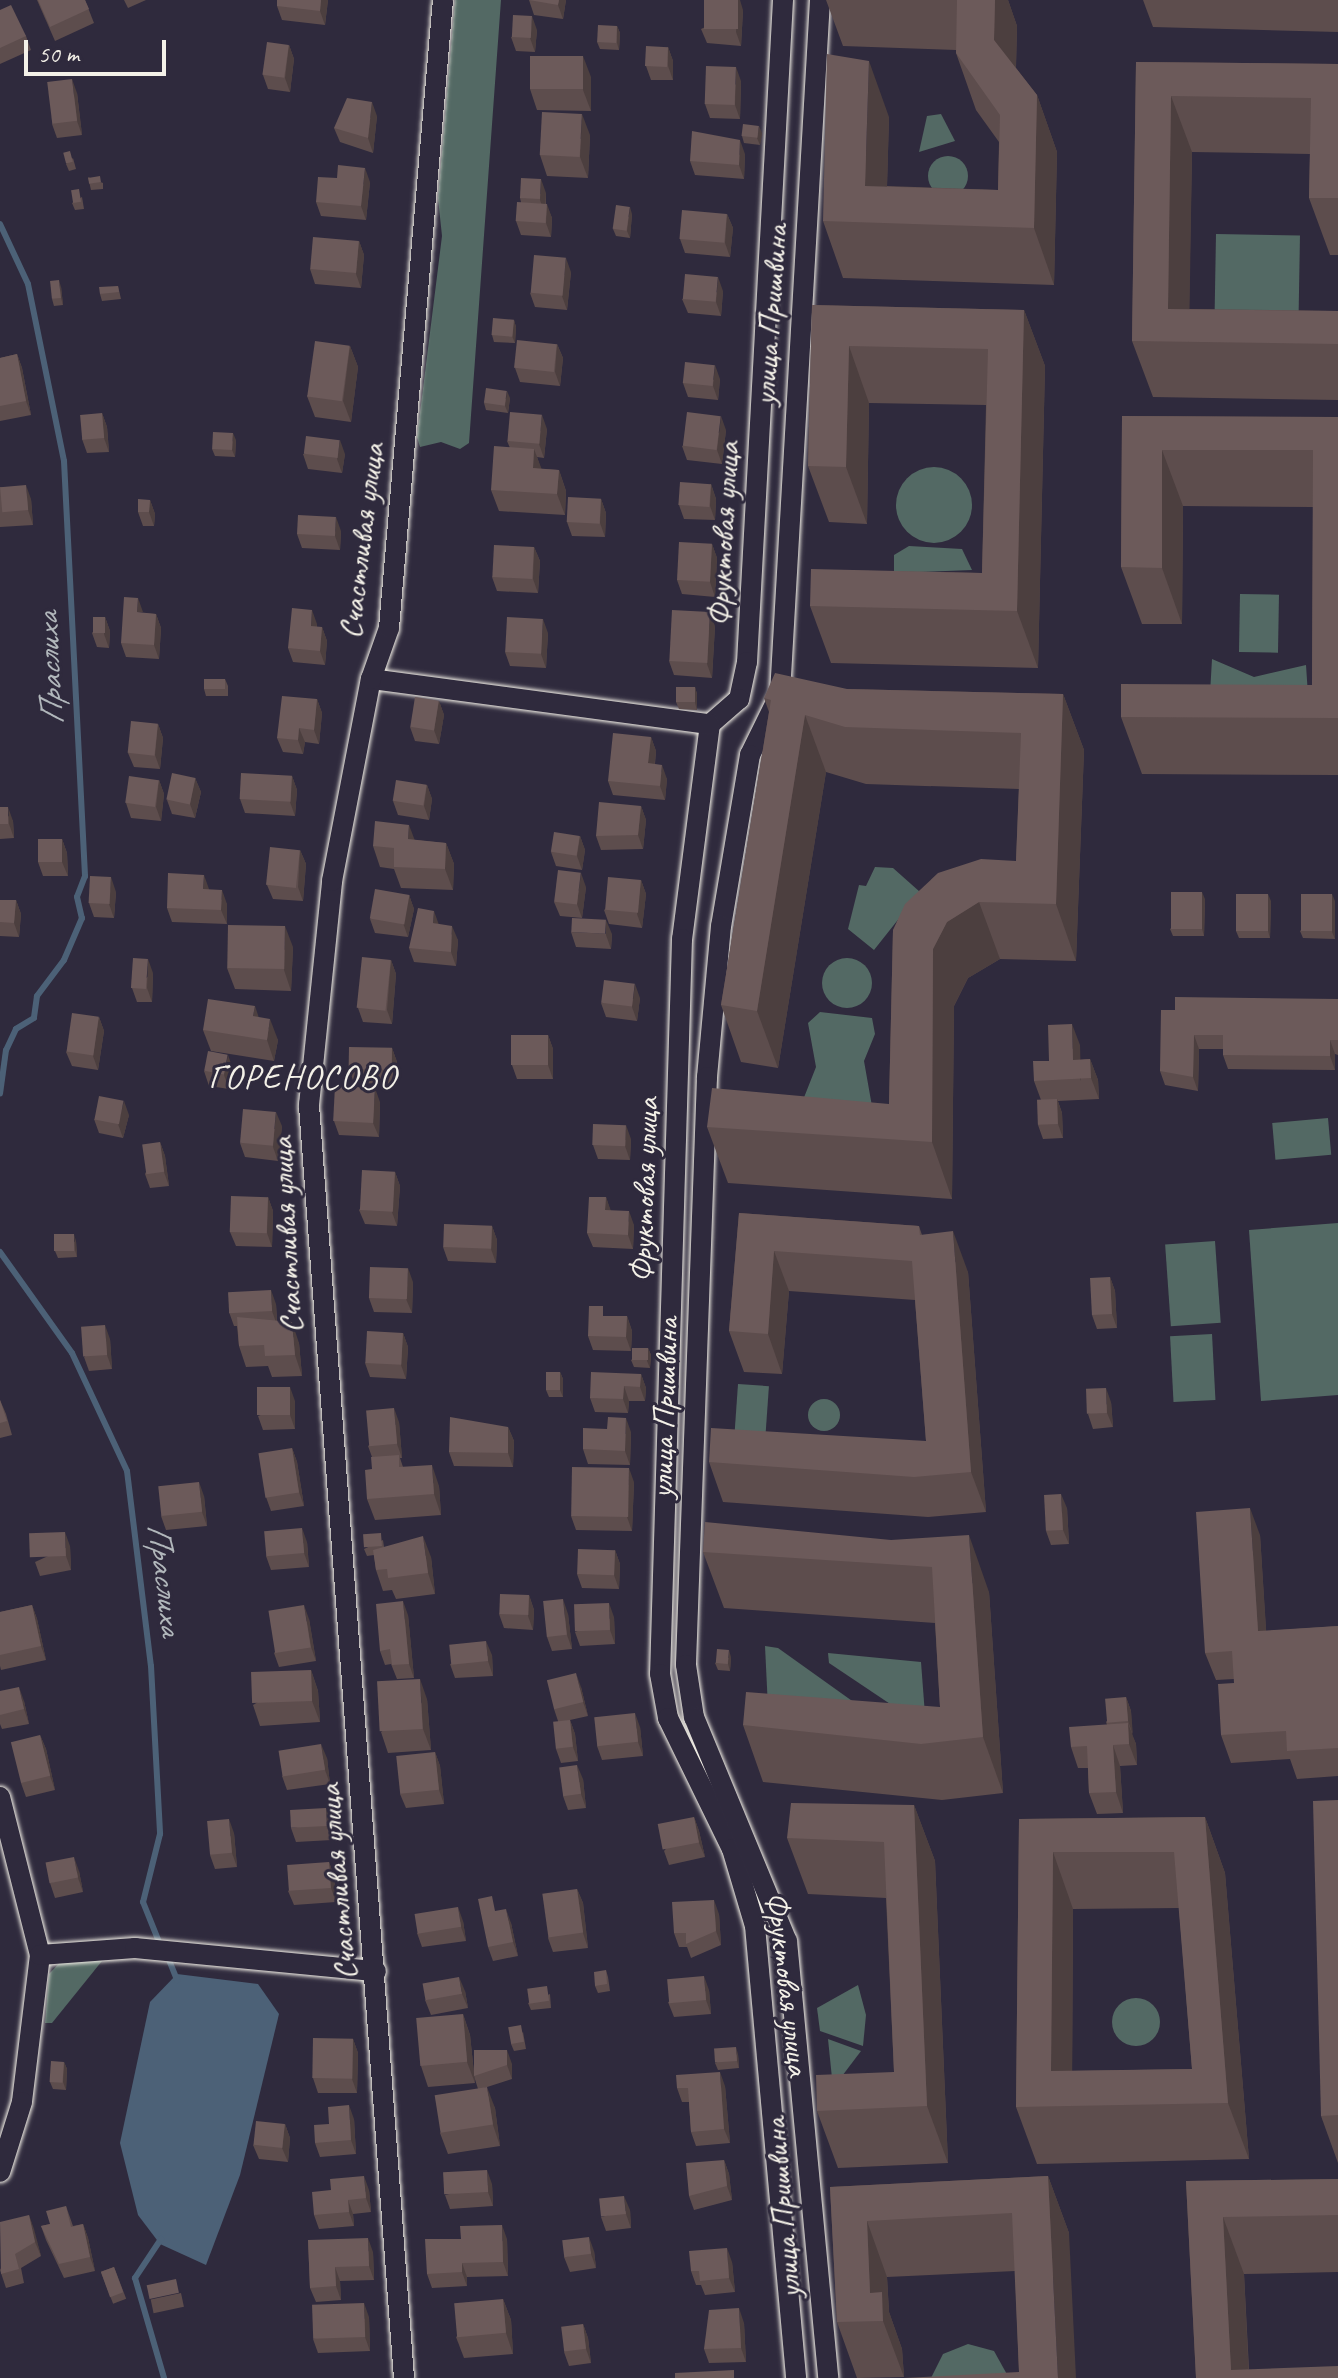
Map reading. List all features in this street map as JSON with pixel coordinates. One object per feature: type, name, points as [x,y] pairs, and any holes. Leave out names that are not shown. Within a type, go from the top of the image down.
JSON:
[{"type":"street","name":"Счастливая улица","points":[[404,2378],[309,1105],[332,881],[371,679],[389,628],[443,0]]},
{"type":"street","name":"Фруктовая улица","points":[[783,0],[747,662],[739,699],[710,724],[682,939],[660,1674],[668,1718],[740,1869],[755,1926],[796,2378]]},
{"type":"street","name":"улица Пришвина","points":[[820,0],[780,694],[750,755],[721,926],[708,1062],[686,1665],[694,1717],[787,1941],[828,2378]]},
{"type":"street","points":[[371,679],[710,724]]},
{"type":"street","points":[[0,1797],[40,1955],[22,2102],[0,2172]]},
{"type":"street","points":[[40,1955],[135,1948],[376,1971]]},
{"type":"green space","points":[[455,0],[501,0],[469,443],[460,449],[441,442],[420,447],[417,437],[442,236],[438,198]]},
{"type":"green space","points":[[941,114],[955,141],[919,152],[927,116]]},
{"type":"green space","points":[[948,156],[962,162],[968,176],[962,190],[948,196],[934,190],[928,176],[934,162]]},
{"type":"green space","points":[[1216,234],[1300,235],[1299,318],[1215,317]]},
{"type":"green space","points":[[934,467],[948,470],[961,478],[969,491],[972,505],[969,519],[961,532],[948,540],[934,543],[920,540],[907,532],[899,519],[896,505],[899,491],[907,478],[920,470]]},
{"type":"green space","points":[[909,546],[962,549],[972,570],[894,573],[894,555]]},
{"type":"green space","points":[[1240,594],[1279,595],[1278,653],[1239,652]]},
{"type":"green space","points":[[1212,659],[1254,677],[1306,665],[1309,710],[1209,711]]},
{"type":"green space","points":[[875,867],[893,868],[920,892],[874,950],[848,929],[859,885],[866,886]]},
{"type":"green space","points":[[847,958],[865,965],[872,983],[865,1001],[847,1008],[829,1001],[822,983],[829,965]]},
{"type":"green space","points":[[820,1012],[872,1018],[875,1034],[864,1061],[873,1112],[803,1100],[816,1067],[808,1023]]},
{"type":"green space","points":[[1328,1118],[1331,1155],[1275,1160],[1272,1123]]},
{"type":"green space","points":[[1338,1223],[1338,1395],[1261,1401],[1249,1230]]},
{"type":"green space","points":[[1215,1241],[1221,1323],[1171,1326],[1165,1244]]},
{"type":"green space","points":[[1212,1334],[1215,1400],[1174,1402],[1170,1336]]},
{"type":"green space","points":[[738,1384],[769,1386],[765,1436],[735,1434]]},
{"type":"green space","points":[[824,1399],[835,1404],[840,1415],[835,1426],[824,1431],[813,1426],[808,1415],[813,1404]]},
{"type":"green space","points":[[765,1646],[778,1648],[862,1708],[768,1708]]},
{"type":"green space","points":[[828,1653],[921,1662],[926,1728],[829,1663]]},
{"type":"green space","points":[[106,1956],[52,2023],[45,2023],[49,1974],[65,1957]]},
{"type":"green space","points":[[858,1985],[866,2015],[863,2046],[820,2031],[817,2008]]},
{"type":"green space","points":[[1136,1998],[1145,1999],[1153,2005],[1159,2013],[1159,2031],[1153,2039],[1145,2045],[1136,2046],[1127,2045],[1119,2039],[1113,2031],[1112,2022],[1113,2013],[1119,2005],[1127,1999]]},
{"type":"green space","points":[[828,2039],[861,2051],[833,2088]]},
{"type":"green space","points":[[968,2344],[994,2351],[1009,2378],[931,2378],[943,2354]]},
{"type":"water","points":[[177,1974],[258,1984],[279,2014],[240,2175],[206,2265],[160,2244],[138,2215],[120,2143],[150,2002]]},
{"type":"building","points":[[38,0],[85,0],[89,9],[50,27]]},
{"type":"building","points":[[277,0],[321,0],[320,11],[277,6]]},
{"type":"building","points":[[529,0],[559,0],[558,5]]},
{"type":"building","points":[[704,0],[738,0],[738,29],[704,29]]},
{"type":"building","points":[[957,0],[995,0],[994,40],[1037,95],[1034,228],[823,221],[827,54],[869,61],[865,186],[998,190],[1000,115],[956,53]]},
{"type":"building","points":[[11,5],[26,36],[0,48],[0,10]]},
{"type":"building","points":[[513,15],[532,16],[531,38],[512,37]]},
{"type":"building","points":[[598,25],[617,26],[616,43],[597,42]]},
{"type":"building","points":[[267,42],[289,45],[284,78],[262,75]]},
{"type":"building","points":[[646,46],[668,47],[667,67],[645,66]]},
{"type":"building","points":[[530,56],[583,56],[583,89],[530,89]]},
{"type":"building","points":[[1136,62],[1338,64],[1338,198],[1309,198],[1311,98],[1171,96],[1168,309],[1338,311],[1338,344],[1132,341]]},
{"type":"building","points":[[706,66],[736,67],[735,105],[705,104]]},
{"type":"building","points":[[72,79],[77,121],[52,124],[47,82]]},
{"type":"building","points":[[347,98],[372,102],[368,138],[334,128]]},
{"type":"building","points":[[542,112],[582,114],[580,157],[540,155]]},
{"type":"building","points":[[743,124],[759,126],[757,138],[742,136]]},
{"type":"building","points":[[692,131],[740,140],[739,165],[690,161]]},
{"type":"building","points":[[70,151],[73,162],[66,163],[63,153]]},
{"type":"building","points":[[338,165],[365,168],[361,206],[316,202],[318,177],[337,178]]},
{"type":"building","points":[[100,176],[101,182],[89,184],[88,178]]},
{"type":"building","points":[[521,178],[541,179],[540,199],[520,198]]},
{"type":"building","points":[[79,189],[81,202],[73,203],[71,190]]},
{"type":"building","points":[[517,202],[547,204],[546,223],[516,221]]},
{"type":"building","points":[[616,205],[630,207],[627,231],[613,229]]},
{"type":"building","points":[[682,210],[727,214],[724,243],[679,239]]},
{"type":"building","points":[[313,237],[359,241],[356,273],[310,269]]},
{"type":"building","points":[[534,255],[566,258],[563,296],[531,293]]},
{"type":"building","points":[[685,274],[718,277],[716,302],[683,299]]},
{"type":"building","points":[[59,280],[61,298],[52,299],[50,281]]},
{"type":"building","points":[[118,286],[119,292],[100,294],[99,287]]},
{"type":"building","points":[[812,305],[1024,310],[1017,611],[810,606],[811,569],[982,573],[988,349],[849,346],[846,467],[808,466]]},
{"type":"building","points":[[493,318],[514,320],[512,337],[492,335]]},
{"type":"building","points":[[517,340],[557,344],[554,372],[514,368]]},
{"type":"building","points":[[315,341],[350,346],[342,401],[307,396]]},
{"type":"building","points":[[17,354],[26,401],[0,406],[0,358]]},
{"type":"building","points":[[685,362],[715,365],[713,386],[683,383]]},
{"type":"building","points":[[486,388],[507,391],[505,406],[484,403]]},
{"type":"building","points":[[510,412],[542,415],[539,444],[507,441]]},
{"type":"building","points":[[687,412],[721,416],[717,450],[683,446]]},
{"type":"building","points":[[102,413],[104,438],[82,440],[80,415]]},
{"type":"building","points":[[1122,416],[1338,417],[1338,718],[1121,717],[1121,684],[1312,685],[1313,450],[1162,450],[1162,568],[1121,567]]},
{"type":"building","points":[[213,432],[233,433],[232,450],[212,449]]},
{"type":"building","points":[[306,436],[340,440],[338,458],[304,454]]},
{"type":"building","points":[[494,446],[534,449],[533,468],[559,470],[557,494],[491,490]]},
{"type":"building","points":[[680,482],[711,484],[709,507],[678,505]]},
{"type":"building","points":[[26,485],[28,510],[2,512],[0,487]]},
{"type":"building","points":[[568,497],[601,499],[600,524],[567,522]]},
{"type":"building","points":[[138,499],[150,500],[149,512],[138,512]]},
{"type":"building","points":[[298,515],[336,517],[335,536],[297,534]]},
{"type":"building","points":[[679,542],[712,544],[710,582],[677,580]]},
{"type":"building","points":[[494,545],[534,547],[532,579],[492,577]]},
{"type":"building","points":[[124,597],[138,598],[137,612],[156,614],[154,645],[121,643]]},
{"type":"building","points":[[292,608],[312,610],[311,626],[322,627],[320,651],[288,648]]},
{"type":"building","points":[[672,610],[710,612],[707,663],[669,661]]},
{"type":"building","points":[[93,617],[105,617],[105,633],[93,633]]},
{"type":"building","points":[[507,617],[543,619],[541,654],[505,652]]},
{"type":"building","points":[[775,673],[847,689],[1063,694],[1056,904],[979,902],[947,922],[933,949],[932,1142],[707,1127],[712,1088],[889,1104],[893,930],[905,904],[938,873],[981,859],[1016,861],[1021,733],[845,727],[805,715],[757,1011],[721,1005],[771,700],[764,698]]},
{"type":"building","points":[[204,679],[225,679],[225,689],[204,689]]},
{"type":"building","points":[[676,687],[695,687],[695,702],[676,702]]},
{"type":"building","points":[[282,696],[317,699],[314,730],[299,728],[298,740],[277,738]]},
{"type":"building","points":[[415,697],[439,701],[434,730],[410,727]]},
{"type":"building","points":[[131,721],[158,724],[155,756],[128,753]]},
{"type":"building","points":[[613,733],[651,737],[648,763],[662,765],[660,786],[608,781]]},
{"type":"building","points":[[172,773],[195,778],[190,804],[166,799]]},
{"type":"building","points":[[241,773],[292,776],[291,802],[240,799]]},
{"type":"building","points":[[129,776],[159,780],[155,807],[125,803]]},
{"type":"building","points":[[396,780],[427,785],[423,806],[393,801]]},
{"type":"building","points":[[599,802],[641,806],[638,835],[596,836]]},
{"type":"building","points":[[0,807],[8,807],[8,824],[0,824]]},
{"type":"building","points":[[375,821],[409,825],[408,839],[446,843],[445,869],[394,867],[394,848],[373,846]]},
{"type":"building","points":[[554,832],[580,836],[577,856],[551,852]]},
{"type":"building","points":[[38,839],[62,839],[62,862],[38,862]]},
{"type":"building","points":[[270,847],[300,850],[296,888],[266,885]]},
{"type":"building","points":[[558,870],[581,873],[577,905],[554,902]]},
{"type":"building","points":[[168,873],[204,875],[203,889],[222,890],[221,910],[167,908]]},
{"type":"building","points":[[90,876],[111,877],[110,904],[89,903]]},
{"type":"building","points":[[608,877],[641,880],[638,913],[605,910]]},
{"type":"building","points":[[375,889],[409,895],[404,925],[370,919]]},
{"type":"building","points":[[1171,892],[1202,892],[1202,929],[1171,929]]},
{"type":"building","points":[[1236,894],[1268,894],[1268,931],[1236,931]]},
{"type":"building","points":[[1301,894],[1332,894],[1332,931],[1301,931]]},
{"type":"building","points":[[0,900],[16,900],[14,923],[0,922]]},
{"type":"building","points":[[418,908],[434,911],[433,923],[452,926],[451,952],[409,948]]},
{"type":"building","points":[[572,918],[606,920],[605,934],[571,932]]},
{"type":"building","points":[[228,925],[285,926],[284,969],[227,968]]},
{"type":"building","points":[[362,957],[391,960],[386,1011],[357,1008]]},
{"type":"building","points":[[133,958],[148,959],[146,989],[131,988]]},
{"type":"building","points":[[604,980],[635,984],[632,1007],[601,1003]]},
{"type":"building","points":[[1175,997],[1338,999],[1338,1040],[1330,1040],[1330,1056],[1223,1055],[1223,1035],[1194,1035],[1193,1077],[1160,1071],[1161,1010],[1175,1010]]},
{"type":"building","points":[[208,999],[255,1006],[253,1016],[270,1019],[267,1040],[203,1030]]},
{"type":"building","points":[[72,1013],[99,1017],[93,1055],[67,1052]]},
{"type":"building","points":[[1072,1024],[1073,1060],[1090,1059],[1091,1078],[1034,1081],[1033,1061],[1049,1061],[1048,1025]]},
{"type":"building","points":[[511,1035],[548,1035],[548,1065],[511,1065]]},
{"type":"building","points":[[349,1047],[392,1048],[392,1070],[349,1069]]},
{"type":"building","points":[[208,1051],[228,1055],[224,1074],[204,1071]]},
{"type":"building","points":[[335,1086],[375,1088],[373,1123],[333,1121]]},
{"type":"building","points":[[99,1096],[124,1101],[119,1124],[94,1120]]},
{"type":"building","points":[[1057,1099],[1058,1124],[1038,1125],[1037,1100]]},
{"type":"building","points":[[243,1109],[276,1112],[273,1146],[240,1143]]},
{"type":"building","points":[[593,1124],[626,1125],[625,1146],[592,1145]]},
{"type":"building","points":[[160,1142],[164,1172],[146,1174],[142,1145]]},
{"type":"building","points":[[362,1170],[395,1172],[393,1212],[360,1210]]},
{"type":"building","points":[[231,1196],[268,1197],[267,1233],[230,1232]]},
{"type":"building","points":[[589,1197],[606,1197],[605,1210],[629,1211],[628,1235],[587,1233]]},
{"type":"building","points":[[739,1213],[919,1226],[920,1235],[953,1231],[971,1472],[914,1477],[709,1462],[711,1428],[926,1441],[912,1261],[774,1251],[768,1334],[729,1331]]},
{"type":"building","points":[[444,1224],[492,1226],[491,1249],[443,1247]]},
{"type":"building","points":[[54,1234],[74,1234],[74,1251],[54,1251]]},
{"type":"building","points":[[370,1267],[408,1268],[407,1299],[369,1298]]},
{"type":"building","points":[[1110,1277],[1112,1314],[1092,1315],[1090,1278]]},
{"type":"building","points":[[271,1290],[272,1311],[229,1313],[228,1292]]},
{"type":"building","points":[[589,1306],[603,1306],[603,1316],[627,1316],[626,1337],[588,1336]]},
{"type":"building","points":[[237,1317],[292,1322],[295,1355],[265,1356],[264,1345],[239,1346]]},
{"type":"building","points":[[105,1325],[107,1355],[83,1357],[81,1327]]},
{"type":"building","points":[[367,1331],[403,1333],[401,1365],[365,1363]]},
{"type":"building","points":[[632,1348],[648,1348],[648,1360],[632,1360]]},
{"type":"building","points":[[546,1372],[560,1372],[560,1390],[546,1390]]},
{"type":"building","points":[[591,1372],[641,1374],[640,1387],[624,1386],[623,1399],[590,1398]]},
{"type":"building","points":[[257,1387],[290,1387],[290,1415],[257,1415]]},
{"type":"building","points":[[1106,1388],[1107,1413],[1087,1414],[1086,1389]]},
{"type":"building","points":[[0,1400],[7,1421],[0,1423]]},
{"type":"building","points":[[394,1408],[397,1444],[369,1446],[366,1410]]},
{"type":"building","points":[[450,1417],[508,1427],[508,1453],[449,1452]]},
{"type":"building","points":[[608,1417],[626,1418],[625,1451],[583,1449],[583,1428],[607,1429]]},
{"type":"building","points":[[292,1448],[299,1492],[265,1498],[258,1453]]},
{"type":"building","points":[[399,1455],[399,1467],[432,1465],[434,1494],[367,1499],[365,1470],[372,1469],[371,1457]]},
{"type":"building","points":[[572,1467],[629,1468],[628,1517],[571,1516]]},
{"type":"building","points":[[199,1482],[202,1512],[161,1516],[158,1486]]},
{"type":"building","points":[[1061,1494],[1063,1530],[1046,1531],[1044,1495]]},
{"type":"building","points":[[1250,1508],[1258,1631],[1338,1626],[1338,1748],[1287,1751],[1286,1731],[1221,1735],[1218,1684],[1234,1683],[1232,1651],[1205,1653],[1196,1512]]},
{"type":"building","points":[[705,1522],[891,1540],[969,1535],[983,1737],[921,1744],[743,1725],[746,1692],[940,1707],[932,1567],[703,1552]]},
{"type":"building","points":[[302,1528],[304,1553],[266,1556],[264,1531]]},
{"type":"building","points":[[65,1532],[66,1556],[30,1557],[29,1533]]},
{"type":"building","points":[[381,1533],[382,1546],[364,1547],[363,1534]]},
{"type":"building","points":[[423,1536],[428,1573],[388,1578],[387,1569],[376,1570],[373,1550]]},
{"type":"building","points":[[578,1549],[615,1550],[614,1575],[577,1574]]},
{"type":"building","points":[[500,1594],[529,1595],[528,1615],[499,1614]]},
{"type":"building","points":[[563,1599],[567,1635],[547,1637],[543,1601]]},
{"type":"building","points":[[403,1601],[409,1664],[392,1665],[390,1649],[380,1651],[376,1604]]},
{"type":"building","points":[[609,1603],[610,1630],[575,1631],[574,1604]]},
{"type":"building","points":[[32,1605],[41,1646],[0,1655],[0,1612]]},
{"type":"building","points":[[304,1605],[311,1647],[275,1653],[268,1611]]},
{"type":"building","points":[[486,1641],[488,1661],[451,1665],[449,1645]]},
{"type":"building","points":[[717,1649],[729,1650],[728,1664],[716,1663]]},
{"type":"building","points":[[311,1670],[312,1701],[252,1703],[251,1672]]},
{"type":"building","points":[[576,1673],[583,1702],[554,1709],[547,1680]]},
{"type":"building","points":[[420,1679],[423,1729],[380,1731],[377,1681]]},
{"type":"building","points":[[19,1687],[24,1709],[0,1715],[0,1691]]},
{"type":"building","points":[[1126,1697],[1128,1721],[1107,1723],[1105,1699]]},
{"type":"building","points":[[635,1713],[638,1742],[597,1746],[594,1717]]},
{"type":"building","points":[[570,1720],[573,1747],[556,1749],[553,1722]]},
{"type":"building","points":[[1128,1723],[1129,1744],[1113,1745],[1116,1792],[1089,1793],[1087,1746],[1071,1747],[1069,1727]]},
{"type":"building","points":[[40,1735],[50,1776],[21,1783],[11,1742]]},
{"type":"building","points":[[321,1744],[325,1770],[283,1776],[279,1751]]},
{"type":"building","points":[[435,1752],[439,1790],[400,1794],[396,1756]]},
{"type":"building","points":[[577,1765],[581,1794],[563,1796],[559,1768]]},
{"type":"building","points":[[1338,1800],[1338,2115],[1321,2116],[1313,1801]]},
{"type":"building","points":[[791,1803],[914,1805],[927,2106],[817,2111],[816,2075],[894,2072],[884,1842],[787,1838]]},
{"type":"building","points":[[326,1808],[327,1826],[291,1828],[290,1810]]},
{"type":"building","points":[[694,1817],[699,1843],[663,1850],[658,1824]]},
{"type":"building","points":[[1205,1817],[1228,2103],[1016,2107],[1019,1819]],"holes":[[[1053,1852],[1174,1852],[1192,2069],[1051,2071]]]},
{"type":"building","points":[[229,1819],[232,1853],[210,1855],[207,1821]]},
{"type":"building","points":[[74,1857],[78,1878],[50,1883],[46,1863]]},
{"type":"building","points":[[329,1862],[331,1888],[289,1891],[287,1865]]},
{"type":"building","points":[[577,1889],[583,1933],[548,1937],[542,1894]]},
{"type":"building","points":[[492,1896],[495,1911],[506,1909],[513,1942],[488,1947],[478,1899]]},
{"type":"building","points":[[714,1900],[716,1931],[686,1944],[686,1933],[674,1933],[672,1902]]},
{"type":"building","points":[[458,1907],[461,1927],[418,1934],[415,1914]]},
{"type":"building","points":[[606,1970],[607,1984],[595,1986],[594,1972]]},
{"type":"building","points":[[704,1976],[706,2000],[669,2003],[667,1979]]},
{"type":"building","points":[[459,1977],[462,1994],[426,2000],[423,1983]]},
{"type":"building","points":[[547,1986],[549,2001],[529,2004],[527,1989]]},
{"type":"building","points":[[463,2014],[467,2062],[420,2066],[416,2018]]},
{"type":"building","points":[[521,2025],[524,2042],[511,2044],[508,2027]]},
{"type":"building","points":[[313,2038],[353,2039],[352,2079],[312,2078]]},
{"type":"building","points":[[736,2047],[737,2061],[715,2063],[714,2049]]},
{"type":"building","points":[[474,2050],[507,2050],[507,2065],[474,2076]]},
{"type":"building","points":[[51,2061],[64,2062],[63,2083],[50,2082]]},
{"type":"building","points":[[720,2072],[724,2129],[691,2132],[688,2088],[677,2088],[676,2075]]},
{"type":"building","points":[[487,2087],[493,2125],[441,2133],[435,2095]]},
{"type":"building","points":[[349,2105],[351,2140],[315,2143],[314,2125],[329,2124],[328,2107]]},
{"type":"building","points":[[256,2121],[285,2124],[282,2148],[253,2145]]},
{"type":"building","points":[[724,2160],[727,2186],[689,2196],[686,2163]]},
{"type":"building","points":[[487,2170],[488,2192],[444,2194],[443,2172]]},
{"type":"building","points":[[364,2176],[366,2198],[348,2200],[349,2212],[314,2215],[312,2192],[331,2190],[330,2179]]},
{"type":"building","points":[[1048,2176],[1058,2378],[904,2378],[1019,2372],[1012,2213],[867,2221],[870,2293],[882,2292],[883,2321],[837,2322],[830,2187]]},
{"type":"building","points":[[1338,2179],[1338,2215],[1223,2217],[1231,2370],[1338,2366],[1338,2378],[1196,2378],[1186,2181]]},
{"type":"building","points":[[624,2196],[626,2214],[601,2217],[599,2199]]},
{"type":"building","points":[[66,2206],[71,2227],[83,2224],[90,2257],[59,2264],[41,2226],[50,2224],[46,2211]]},
{"type":"building","points":[[29,2215],[35,2242],[15,2254],[19,2269],[1,2274],[0,2222]]},
{"type":"building","points":[[502,2225],[503,2262],[462,2263],[462,2272],[427,2274],[425,2239],[461,2239],[460,2226]]},
{"type":"building","points":[[589,2237],[591,2254],[564,2257],[562,2240]]},
{"type":"building","points":[[368,2238],[369,2266],[335,2267],[336,2286],[310,2288],[308,2240]]},
{"type":"building","points":[[727,2248],[729,2278],[700,2281],[699,2271],[691,2271],[689,2251]]},
{"type":"building","points":[[114,2267],[123,2292],[110,2297],[101,2272]]},
{"type":"building","points":[[176,2279],[179,2293],[150,2299],[147,2285]]},
{"type":"building","points":[[503,2299],[506,2333],[457,2337],[454,2303]]},
{"type":"building","points":[[364,2303],[365,2337],[313,2339],[312,2305]]},
{"type":"building","points":[[739,2308],[741,2348],[704,2349],[709,2310]]},
{"type":"building","points":[[583,2324],[586,2349],[564,2351],[561,2327]]},
{"type":"building","points":[[734,2370],[734,2378],[675,2378],[675,2373]]},
{"type":"waterway","name":"Праслиха","points":[[0,224],[28,284],[64,461],[85,876],[77,897],[82,918],[64,960],[37,996],[34,1018],[16,1029],[6,1050],[0,1094]]},
{"type":"waterway","name":"Праслиха","points":[[0,1252],[72,1353],[127,1471],[151,1666],[160,1834],[143,1902],[159,1942]]},
{"type":"waterway","name":"Праслиха","points":[[167,1955],[177,1980]]},
{"type":"waterway","name":"Праслиха","points":[[161,2239],[135,2278],[164,2378]]},
{"type":"district","name":"ГОРЕНОСОВО","points":[[303,1077]]}]
